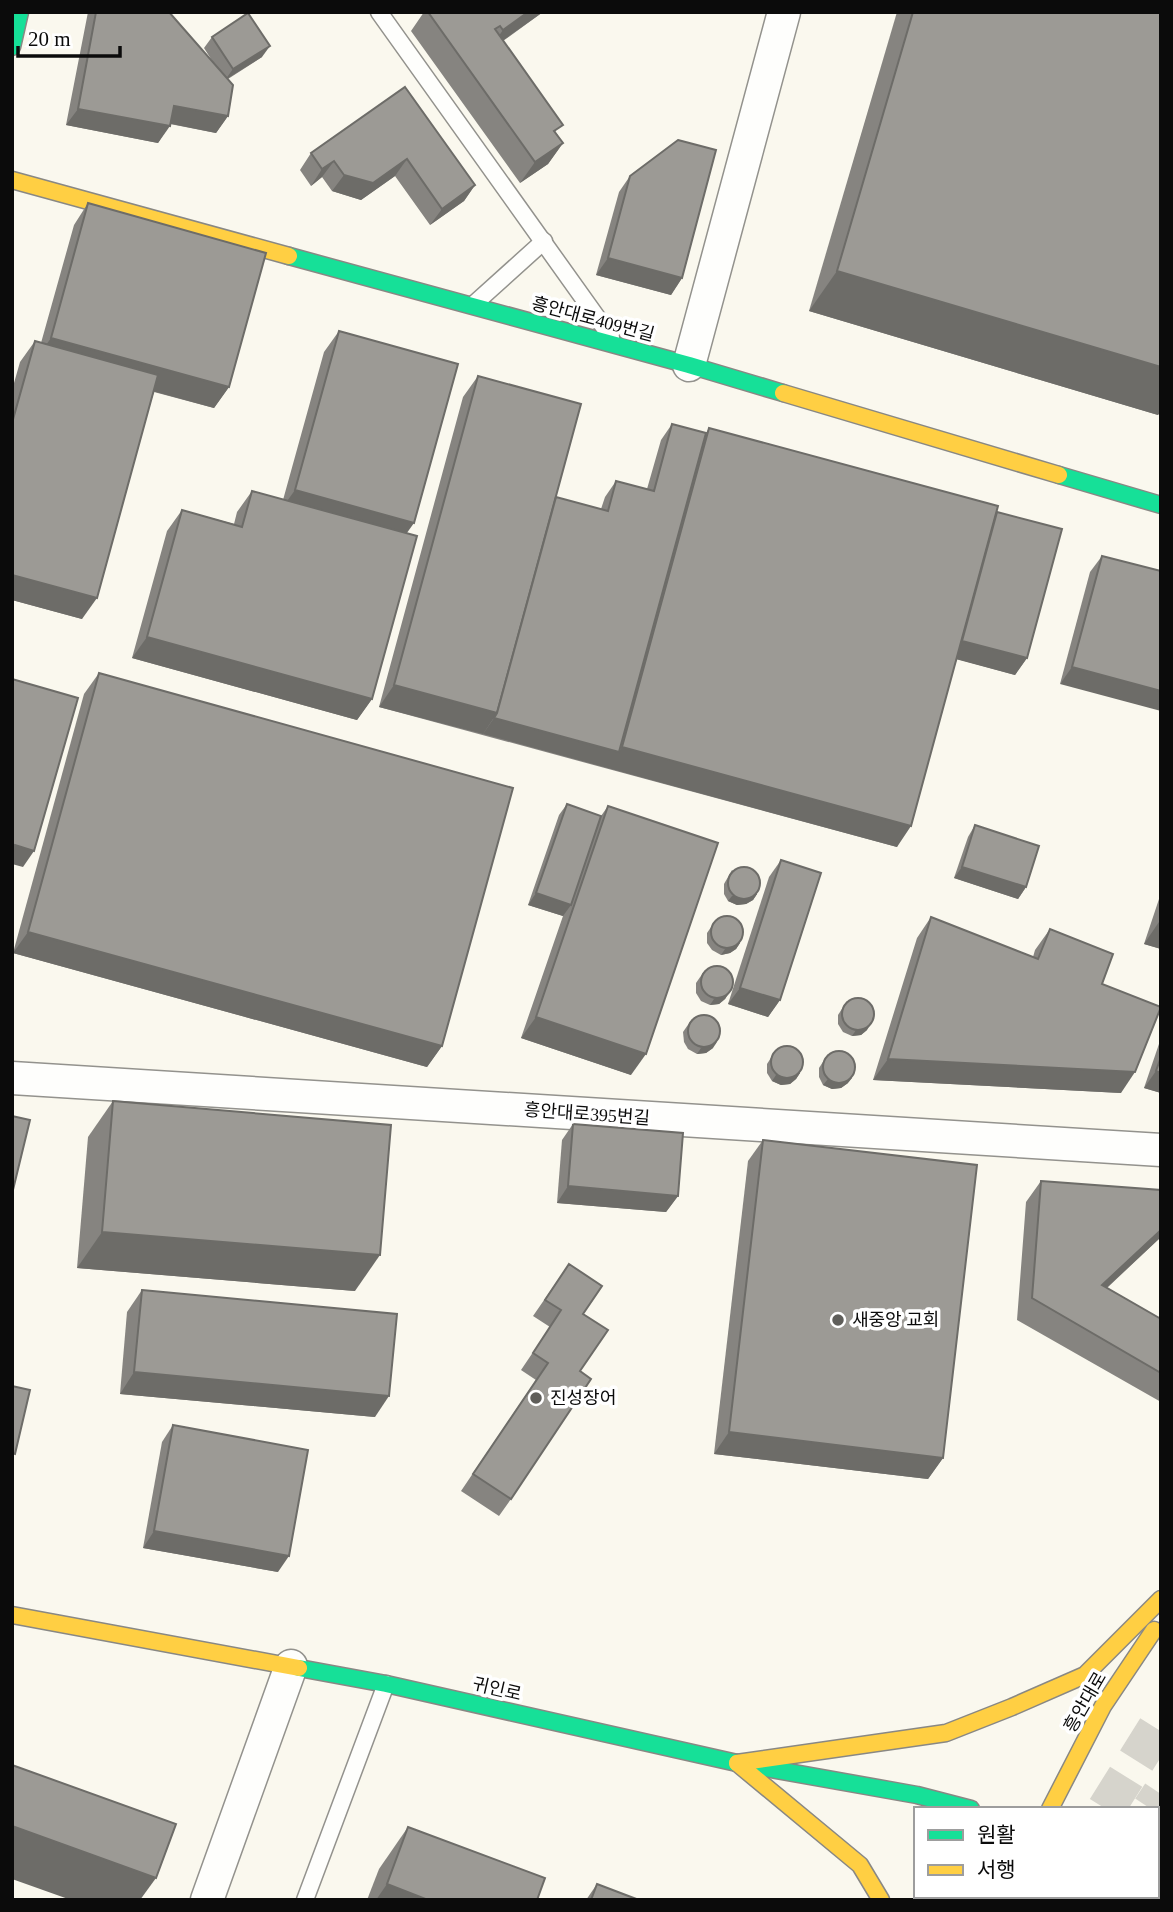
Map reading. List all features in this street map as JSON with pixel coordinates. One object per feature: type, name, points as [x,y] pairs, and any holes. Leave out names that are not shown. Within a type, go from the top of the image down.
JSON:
[{"type":"street","points":[[12,47],[20,12]]},
{"type":"street","points":[[689,365],[784,12]]},
{"type":"street","name":"흥안대로409번길","points":[[12,180],[689,365],[1161,505]]},
{"type":"street","name":"흥안대로395번길","points":[[12,1078],[1161,1150]]},
{"type":"street","points":[[737,1763],[946,1733],[1001,1712],[1085,1675],[1161,1599]]},
{"type":"street","name":"귀인로","points":[[12,1615],[386,1684],[737,1763],[916,1795],[963,1807]]},
{"type":"street","name":"흥안대로","points":[[1051,1807],[1103,1706],[1161,1619]]},
{"type":"street","points":[[207,1900],[291,1666]]},
{"type":"street","points":[[737,1763],[860,1865],[881,1900]]},
{"type":"street","points":[[1158,1900],[1161,1894]]},
{"type":"lane","points":[[379,12],[617,345]]},
{"type":"lane","points":[[472,305],[544,241]]},
{"type":"lane","points":[[305,1900],[386,1684]]},
{"type":"building","points":[[96,12],[169,12],[233,85],[228,116],[174,106],[170,126],[78,109]]},
{"type":"building","points":[[428,12],[528,12],[503,30],[500,26],[495,29],[563,125],[554,131],[563,143],[535,162]]},
{"type":"building","points":[[913,12],[1161,12],[1161,367],[837,271]]},
{"type":"building","points":[[248,13],[270,46],[233,69],[212,37]]},
{"type":"building","points":[[405,87],[475,185],[442,209],[407,159],[373,183],[344,175],[334,161],[322,169],[311,153]]},
{"type":"building","points":[[678,140],[716,150],[682,278],[608,258],[630,176]]},
{"type":"building","points":[[88,203],[266,253],[229,387],[51,338]]},
{"type":"building","points":[[339,331],[458,364],[414,523],[295,490]]},
{"type":"building","points":[[35,341],[158,375],[97,598],[12,575],[12,423]]},
{"type":"building","points":[[478,376],[581,404],[497,713],[394,685]]},
{"type":"building","points":[[672,424],[706,433],[619,752],[494,718],[556,497],[608,511],[616,481],[654,491]]},
{"type":"building","points":[[709,428],[998,506],[911,826],[622,747]]},
{"type":"building","points":[[252,491],[417,536],[372,699],[147,637],[182,510],[242,527]]},
{"type":"building","points":[[997,512],[1062,529],[1027,658],[962,641]]},
{"type":"building","points":[[1102,556],[1161,571],[1161,691],[1072,667]]},
{"type":"building","points":[[99,673],[513,788],[442,1046],[28,932]]},
{"type":"building","points":[[12,679],[78,698],[34,851],[15,845],[12,856]]},
{"type":"building","points":[[567,804],[601,816],[571,905],[536,893]]},
{"type":"building","points":[[608,806],[718,843],[646,1054],[536,1017]]},
{"type":"building","points":[[975,825],[1039,846],[1026,887],[962,867]]},
{"type":"building","points":[[781,860],[821,873],[780,1000],[740,988]]},
{"type":"building","points":[[744,867],[756,871],[760,883],[756,895],[744,899],[732,895],[728,883],[732,871]]},
{"type":"building","points":[[727,916],[739,920],[743,932],[739,944],[727,948],[715,944],[711,932],[715,920]]},
{"type":"building","points":[[931,917],[1038,959],[1050,929],[1113,954],[1102,984],[1161,1007],[1135,1072],[888,1059]]},
{"type":"building","points":[[717,966],[729,970],[733,982],[729,994],[717,998],[705,994],[701,982],[705,970]]},
{"type":"building","points":[[858,998],[870,1002],[874,1014],[870,1026],[858,1030],[846,1026],[842,1014],[846,1002]]},
{"type":"building","points":[[704,1015],[716,1019],[720,1031],[716,1043],[704,1047],[692,1043],[688,1031],[692,1019]]},
{"type":"building","points":[[787,1046],[799,1050],[803,1062],[799,1074],[787,1078],[775,1074],[771,1062],[775,1050]]},
{"type":"building","points":[[839,1051],[851,1055],[855,1067],[851,1079],[839,1083],[827,1079],[823,1067],[827,1055]]},
{"type":"building","points":[[1161,1057],[1161,1073],[1156,1071]]},
{"type":"building","points":[[113,1101],[391,1125],[380,1255],[102,1232]]},
{"type":"building","points":[[12,1116],[30,1120],[12,1194]]},
{"type":"building","points":[[573,1124],[683,1133],[678,1196],[568,1186]]},
{"type":"building","name":"새중앙 교회","points":[[763,1140],[977,1165],[943,1458],[729,1432]]},
{"type":"building","points":[[1041,1181],[1161,1190],[1161,1230],[1102,1285],[1161,1319],[1161,1373],[1032,1298]]},
{"type":"building","points":[[569,1264],[602,1286],[583,1314],[608,1330],[580,1371],[591,1379],[511,1499],[473,1474],[548,1363],[533,1353],[561,1310],[545,1300]]},
{"type":"building","points":[[142,1290],[397,1314],[389,1396],[134,1372]]},
{"type":"building","points":[[12,1386],[30,1390],[15,1454],[12,1453]]},
{"type":"building","points":[[173,1425],[308,1450],[289,1556],[154,1531]]},
{"type":"building","points":[[12,1765],[176,1824],[156,1878],[12,1826]]},
{"type":"building","points":[[408,1827],[545,1878],[537,1900],[428,1900],[387,1884]]},
{"type":"building","points":[[597,1884],[639,1900],[591,1900]]},
{"type":"tunnel","points":[[1107,1807],[1161,1721]]},
{"type":"tunnel","points":[[1152,1807],[1161,1794]]},
{"type":"traffic: fast","points":[[12,47],[20,12]]},
{"type":"traffic: fast","points":[[289,256],[783,393]]},
{"type":"traffic: fast","points":[[1059,475],[1161,505]]},
{"type":"traffic: fast","points":[[299,1668],[386,1684],[737,1763],[917,1795],[963,1807]]},
{"type":"traffic: fast","points":[[1158,1900],[1161,1894]]},
{"type":"traffic: slow","points":[[12,180],[289,256]]},
{"type":"traffic: slow","points":[[783,393],[1059,475]]},
{"type":"traffic: slow","points":[[737,1763],[946,1733],[1085,1675],[1161,1599]]},
{"type":"traffic: slow","points":[[12,1615],[299,1668]]},
{"type":"traffic: slow","points":[[1051,1807],[1103,1706],[1154,1630]]},
{"type":"traffic: slow","points":[[737,1763],[860,1865],[881,1900]]},
{"type":"place","name":"새중앙 교회","points":[[838,1320]]},
{"type":"place","name":"진성장어","points":[[536,1398]]}]
